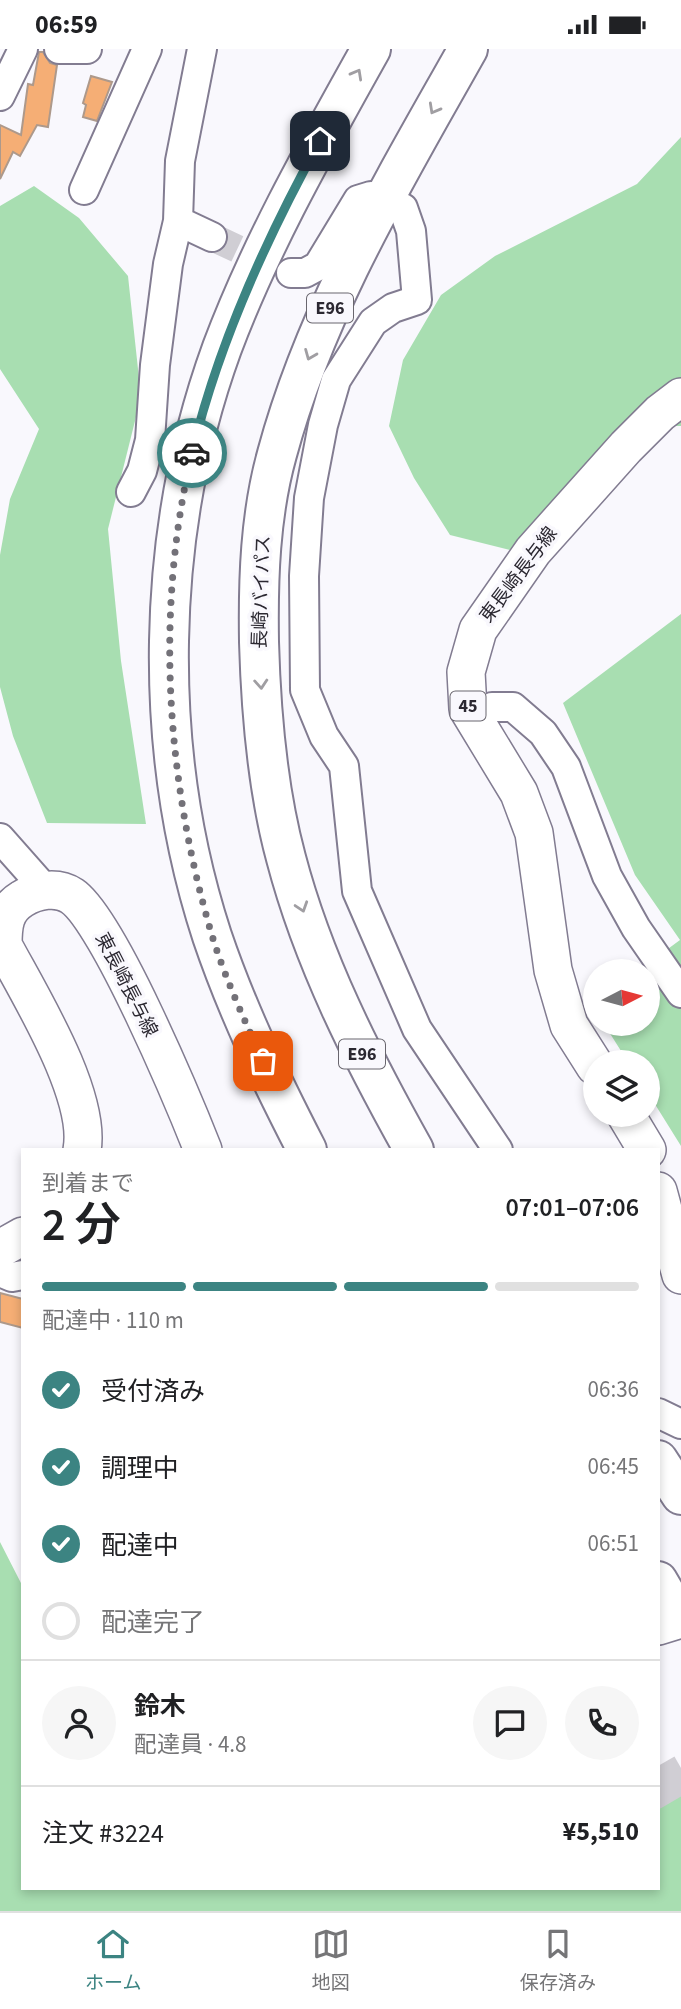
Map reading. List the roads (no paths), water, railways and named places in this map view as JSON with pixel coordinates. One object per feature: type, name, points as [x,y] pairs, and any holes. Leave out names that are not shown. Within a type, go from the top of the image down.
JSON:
[{"type":"highway","points":[[306,1148],[272,1081],[236,999],[212,934],[191,855],[178,776],[171,695],[170,624],[174,560],[187,473],[201,412],[223,346],[295,187],[371,49]]},
{"type":"highway","name":"長崎バイパス","points":[[413,1148],[358,1045],[313,942],[286,857],[270,778],[260,682],[258,591],[262,534],[276,456],[299,382],[336,294],[379,208],[468,49]]},
{"type":"highway","points":[[187,473],[153,577],[149,693],[157,784],[172,869],[192,944],[221,1028],[279,1144]]},
{"type":"highway","points":[[358,1045],[437,1148]]},
{"type":"highway","points":[[660,1464],[681,1495]]},
{"type":"main road","name":"東長崎長与線","points":[[585,1050],[569,1025],[553,970],[534,833],[519,793],[468,709],[466,672],[478,630],[542,541],[635,438],[681,397]]},
{"type":"main road","name":"東長崎長与線","points":[[46,890],[60,890],[73,897],[89,913],[131,992],[203,1148]]},
{"type":"main road","points":[[46,890],[27,896],[14,904],[2,923],[3,945],[75,1089],[82,1117],[82,1148]]},
{"type":"main road","points":[[633,1127],[646,1148]]},
{"type":"main road","points":[[660,1198],[681,1275]]},
{"type":"main road","points":[[12,1270],[21,1242]]},
{"type":"street","points":[[0,96],[23,49]]},
{"type":"street","points":[[59,49],[87,49]]},
{"type":"street","points":[[85,190],[147,49]]},
{"type":"street","points":[[131,492],[142,471],[150,440],[156,352],[168,264],[178,221],[180,161],[202,49]]},
{"type":"street","points":[[290,273],[305,273],[318,266],[358,200],[371,196]]},
{"type":"street","points":[[403,208],[411,231],[417,300],[393,308],[373,322],[336,380],[323,425],[309,498],[302,658],[305,690],[324,736],[344,766],[357,891],[417,1029],[497,1148]]},
{"type":"street","points":[[178,221],[212,237]]},
{"type":"street","points":[[472,717],[492,707],[513,707],[543,733],[566,768],[607,876],[636,928],[681,993]]},
{"type":"street","points":[[0,838],[46,890]]},
{"type":"street","points":[[660,1414],[681,1424]]},
{"type":"tunnel","points":[[212,237],[276,267]]},
{"type":"tunnel","points":[[660,1769],[681,1806]]}]
